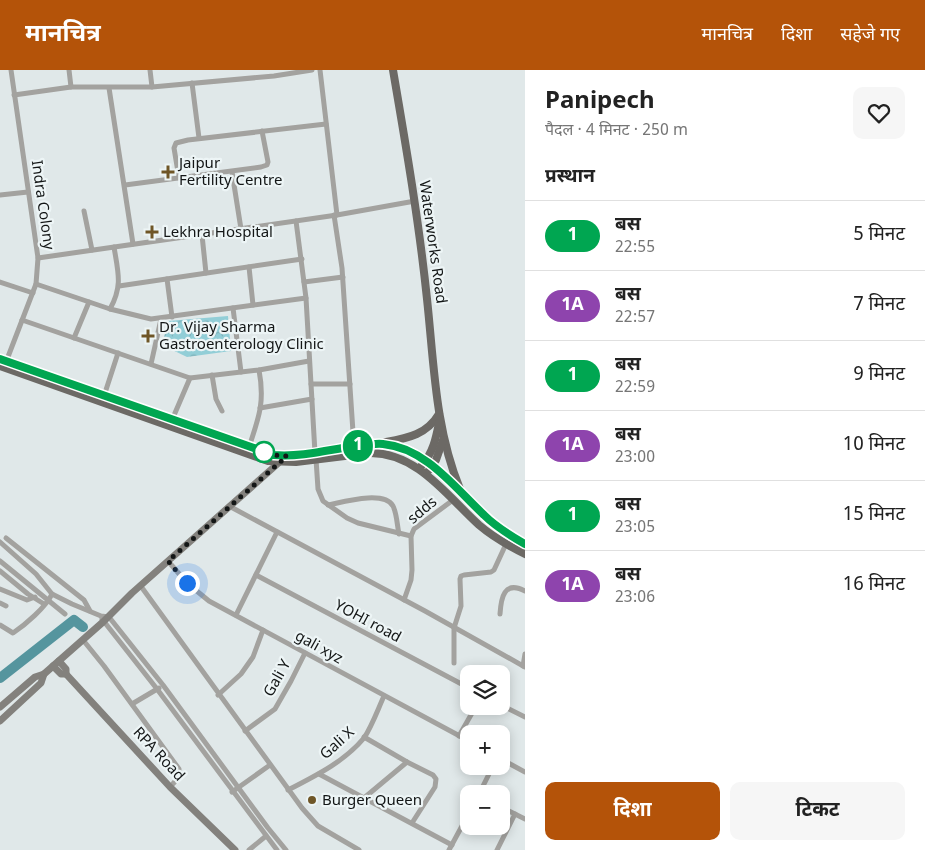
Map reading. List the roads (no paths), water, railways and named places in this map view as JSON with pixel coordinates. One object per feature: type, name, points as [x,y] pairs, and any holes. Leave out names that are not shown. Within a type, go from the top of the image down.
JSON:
[{"type":"main road","name":"Waterworks Road","points":[[393,70],[415,201],[440,416]]},
{"type":"main road","points":[[2,363],[268,461],[278,463],[376,444],[419,433],[428,428],[440,416]]},
{"type":"main road","points":[[2,363],[274,455],[315,456],[378,453],[400,458],[426,474],[481,526],[506,544],[525,554]]},
{"type":"main road","points":[[440,416],[451,468],[461,492]]},
{"type":"main road","points":[[426,474],[440,416]]},
{"type":"main road","points":[[418,468],[428,463],[441,451],[444,438]]},
{"type":"main road","points":[[376,444],[397,446],[428,463],[486,517],[505,532],[525,544]]},
{"type":"street","name":"Indra Colony","points":[[2,363],[33,293],[36,284],[38,258],[11,70]]},
{"type":"street","points":[[69,70],[71,87]]},
{"type":"street","points":[[150,70],[152,87]]},
{"type":"street","points":[[14,95],[71,87],[152,87],[312,70]]},
{"type":"street","points":[[320,70],[343,277],[354,447]]},
{"type":"street","points":[[192,83],[199,138]]},
{"type":"street","points":[[109,88],[133,244]]},
{"type":"street","points":[[179,178],[174,148],[176,143],[199,138],[326,124]]},
{"type":"street","points":[[125,185],[262,167],[268,162],[262,131]]},
{"type":"street","points":[[232,172],[241,230]]},
{"type":"street","points":[[0,195],[28,192]]},
{"type":"street","points":[[38,258],[241,230],[415,201]]},
{"type":"street","points":[[84,210],[92,250]]},
{"type":"street","points":[[296,221],[306,298],[318,489],[323,501],[347,518],[358,523],[411,536]]},
{"type":"street","points":[[202,234],[206,273]]},
{"type":"street","points":[[110,309],[117,297],[119,286],[114,247]]},
{"type":"street","points":[[119,286],[302,259]]},
{"type":"street","points":[[249,267],[253,305]]},
{"type":"street","points":[[304,282],[343,277]]},
{"type":"street","points":[[167,279],[172,317]]},
{"type":"street","points":[[0,282],[33,293]]},
{"type":"street","points":[[36,284],[110,309],[151,320],[306,298]]},
{"type":"street","points":[[74,338],[89,302]]},
{"type":"street","points":[[232,308],[241,372]]},
{"type":"street","points":[[151,364],[161,319]]},
{"type":"street","points":[[22,320],[190,378],[259,370],[310,361]]},
{"type":"street","points":[[104,396],[118,353]]},
{"type":"street","points":[[249,447],[257,424],[263,390],[259,370]]},
{"type":"street","points":[[212,375],[216,400],[222,410]]},
{"type":"street","points":[[172,420],[190,378]]},
{"type":"street","points":[[311,384],[350,384]]},
{"type":"street","points":[[260,408],[312,399]]},
{"type":"street","points":[[0,707],[35,677],[44,674],[56,664],[140,585],[287,456]]},
{"type":"street","points":[[328,505],[377,498],[386,500],[392,505],[399,534]]},
{"type":"street","name":"sdds","points":[[404,600],[411,580],[411,536],[417,526],[453,500]]},
{"type":"street","points":[[229,506],[524,667],[525,654]]},
{"type":"street","points":[[236,616],[277,532]]},
{"type":"street","points":[[6,538],[84,600],[90,611]]},
{"type":"street","points":[[0,542],[36,574],[52,594],[104,618],[163,685],[286,850]]},
{"type":"street","points":[[454,663],[454,628],[461,606],[461,576],[494,570],[506,544]]},
{"type":"street","points":[[0,561],[46,602],[65,614]]},
{"type":"street","name":"gali xyz","points":[[168,561],[209,601],[459,736]]},
{"type":"street","points":[[0,571],[35,598],[46,602]]},
{"type":"street","name":"YOHI road","points":[[256,575],[460,683]]},
{"type":"street","points":[[140,585],[288,790],[318,826],[359,850]]},
{"type":"street","points":[[500,614],[501,599],[504,592],[515,588],[525,591]]},
{"type":"street","points":[[0,589],[27,600],[35,598]]},
{"type":"street","points":[[0,625],[10,633],[13,633],[22,627],[52,594]]},
{"type":"street","points":[[0,603],[6,606]]},
{"type":"street","points":[[104,618],[277,850]]},
{"type":"street","points":[[218,695],[241,674],[253,657],[263,630]]},
{"type":"street","points":[[83,640],[179,769],[179,777],[170,787]]},
{"type":"street","name":"Gali Y","points":[[245,731],[275,708],[292,682],[305,653]]},
{"type":"street","name":"RPA Road","points":[[56,664],[66,670],[66,674],[170,787],[235,850]]},
{"type":"street","points":[[0,721],[41,683],[44,674]]},
{"type":"street","points":[[132,704],[163,685]]},
{"type":"street","name":"Gali X","points":[[288,790],[319,774],[348,753],[364,737],[384,696]]},
{"type":"street","points":[[510,710],[525,717]]},
{"type":"street","points":[[459,736],[471,715]]},
{"type":"street","points":[[364,737],[433,775],[436,779],[435,787],[412,824]]},
{"type":"street","points":[[364,798],[407,762]]},
{"type":"street","points":[[510,764],[525,772]]},
{"type":"street","points":[[232,792],[270,765]]},
{"type":"street","points":[[319,774],[412,824],[450,848],[460,830]]},
{"type":"street","points":[[510,812],[525,819]]},
{"type":"street","points":[[497,850],[515,814]]},
{"type":"street","points":[[249,850],[266,836]]},
{"type":"street","points":[[344,850],[348,844]]},
{"type":"waterway","points":[[0,678],[74,620],[83,627]]},
{"type":"place","name":"Jaipur Fertility Centre","points":[[168,172]]},
{"type":"place","name":"Lekhra Hospital","points":[[152,232]]},
{"type":"place","name":"Dr. Vijay Sharma Gastroenterology Clinic","points":[[148,336]]},
{"type":"place","name":"Burger Queen","points":[[312,800]]}]
